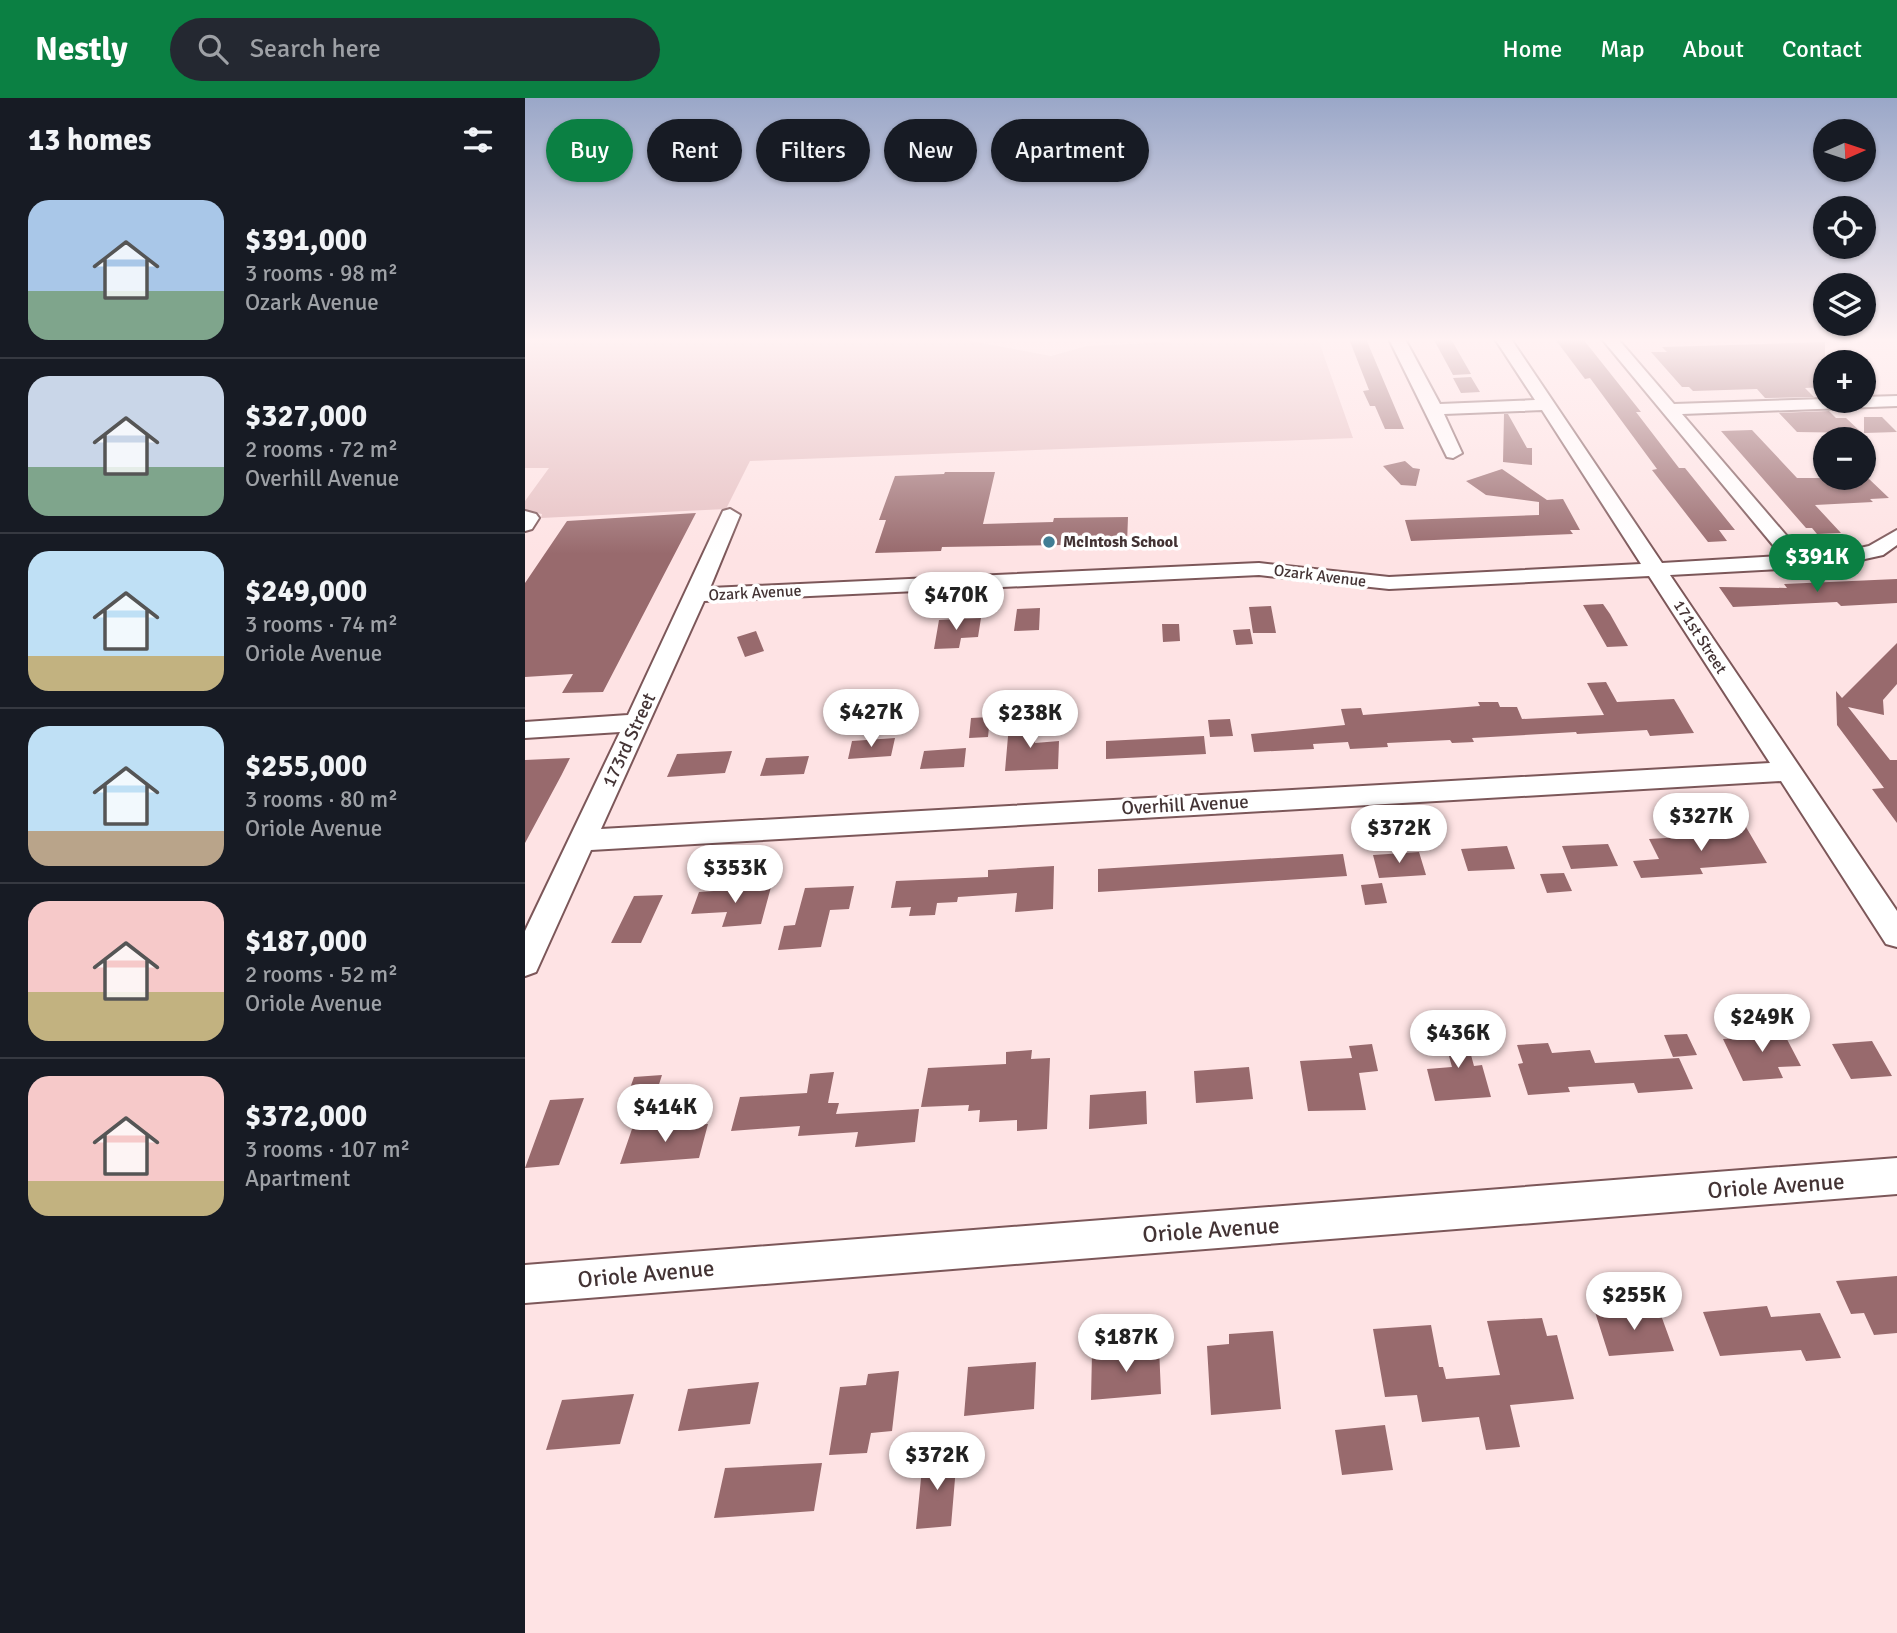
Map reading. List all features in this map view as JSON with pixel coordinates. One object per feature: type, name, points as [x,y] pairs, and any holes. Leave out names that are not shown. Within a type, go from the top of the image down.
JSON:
[{"type":"street","points":[[1435,411],[1453,453]]},
{"type":"street","name":"171st Street","points":[[1551,411],[1897,935]]},
{"type":"street","points":[[1672,411],[1797,561]]},
{"type":"street","name":"173rd Street","points":[[525,963],[696,595],[730,515]]},
{"type":"street","name":"Ozark Avenue","points":[[696,595],[1259,569],[1285,570],[1365,583],[1655,569],[1842,559],[1868,554],[1882,548],[1897,536]]},
{"type":"street","points":[[525,730],[637,723]]},
{"type":"street","name":"Overhill Avenue","points":[[583,840],[1788,771]]},
{"type":"street","name":"Oriole Avenue","points":[[525,1284],[1897,1177]]},
{"type":"shaded area","points":[[525,411],[1343,411],[1353,438],[750,461],[726,509],[541,518],[542,514],[525,511],[525,501],[549,468],[525,468]]},
{"type":"building","points":[[1377,411],[1396,411],[1404,429],[1385,429]]},
{"type":"building","points":[[1614,411],[1640,411],[1636,412],[1679,468],[1685,468],[1735,530],[1719,530],[1727,541],[1708,542],[1652,470],[1657,469]]},
{"type":"building","points":[[1779,413],[1831,413],[1836,418],[1846,418],[1856,427],[1813,427],[1813,432],[1797,432]]},
{"type":"building","points":[[1504,414],[1508,414],[1527,448],[1532,448],[1532,465],[1503,462]]},
{"type":"building","points":[[1864,417],[1882,417],[1897,432],[1876,433],[1876,427],[1864,427]]},
{"type":"building","points":[[1752,430],[1797,478],[1813,478],[1813,490],[1876,490],[1876,486],[1889,498],[1870,499],[1873,502],[1815,505],[1841,533],[1817,534],[1812,528],[1806,528],[1721,431]]},
{"type":"building","points":[[1405,461],[1413,468],[1420,469],[1416,486],[1401,485],[1383,466]]},
{"type":"building","points":[[1502,469],[1547,500],[1563,499],[1580,530],[1570,530],[1573,534],[1411,541],[1405,520],[1539,515],[1539,502],[1486,495],[1466,481]]},
{"type":"building","points":[[995,472],[983,524],[1053,522],[1054,518],[1128,517],[1127,544],[942,547],[941,551],[875,553],[886,520],[879,520],[895,476]]},
{"type":"building","points":[[696,513],[603,692],[562,693],[573,674],[525,677],[525,583],[567,521]]},
{"type":"building","points":[[1897,579],[1897,603],[1841,606],[1837,602],[1733,607],[1719,587],[1787,588],[1784,584]]},
{"type":"building","points":[[1603,604],[1628,646],[1607,647],[1583,605]]},
{"type":"building","points":[[1271,606],[1276,633],[1253,633],[1249,607]]},
{"type":"building","points":[[1040,608],[1039,630],[1014,631],[1017,609]]},
{"type":"building","points":[[981,618],[978,637],[961,638],[959,648],[934,649],[939,620]]},
{"type":"building","points":[[1162,624],[1179,624],[1180,641],[1163,642]]},
{"type":"building","points":[[1250,629],[1253,644],[1236,645],[1233,630]]},
{"type":"building","points":[[756,631],[764,651],[745,657],[737,637]]},
{"type":"building","points":[[1897,643],[1897,684],[1883,700],[1884,715],[1848,707],[1890,760],[1897,760],[1897,823],[1872,789],[1884,788],[1837,725],[1836,691],[1842,698]]},
{"type":"building","points":[[1606,682],[1617,702],[1674,699],[1694,733],[1650,736],[1647,730],[1576,732],[1472,738],[1474,742],[1452,743],[1450,740],[1387,743],[1388,747],[1350,749],[1348,742],[1313,744],[1314,749],[1254,752],[1251,734],[1345,725],[1341,709],[1361,708],[1363,715],[1480,706],[1478,702],[1498,702],[1500,707],[1517,707],[1522,719],[1604,715],[1587,683]]},
{"type":"building","points":[[990,717],[988,737],[969,738],[971,718]]},
{"type":"building","points":[[1230,719],[1233,736],[1210,737],[1208,720]]},
{"type":"building","points":[[1036,724],[1035,743],[1059,741],[1058,769],[1005,771],[1009,725]]},
{"type":"building","points":[[1204,736],[1206,754],[1106,759],[1106,741]]},
{"type":"building","points":[[895,738],[891,756],[848,759],[852,741]]},
{"type":"building","points":[[966,748],[964,767],[920,769],[924,751]]},
{"type":"building","points":[[732,751],[725,773],[667,777],[677,754]]},
{"type":"building","points":[[809,756],[804,774],[760,776],[766,758]]},
{"type":"building","points":[[570,758],[561,776],[525,843],[525,760]]},
{"type":"building","points":[[1746,827],[1767,863],[1700,868],[1703,874],[1641,878],[1633,861],[1659,859],[1649,839],[1715,835],[1712,829]]},
{"type":"building","points":[[1608,844],[1618,866],[1571,869],[1562,846]]},
{"type":"building","points":[[1507,846],[1515,869],[1468,871],[1461,849]]},
{"type":"building","points":[[1419,852],[1426,875],[1379,878],[1373,855]]},
{"type":"building","points":[[1343,854],[1347,876],[1098,892],[1098,869]]},
{"type":"building","points":[[1054,866],[1053,909],[1015,912],[1017,893],[958,897],[957,902],[937,903],[935,915],[909,916],[911,907],[891,908],[896,881],[988,877],[988,870]]},
{"type":"building","points":[[1564,873],[1572,891],[1547,893],[1540,874]]},
{"type":"building","points":[[1382,883],[1387,903],[1365,905],[1361,885]]},
{"type":"building","points":[[854,886],[849,909],[830,910],[821,947],[778,950],[784,926],[795,925],[805,888]]},
{"type":"building","points":[[771,887],[761,924],[722,927],[727,912],[691,914],[699,892]]},
{"type":"building","points":[[663,895],[641,943],[611,943],[634,896]]},
{"type":"building","points":[[1462,1022],[1474,1066],[1482,1065],[1491,1097],[1435,1101],[1427,1069],[1452,1067],[1440,1023]]},
{"type":"building","points":[[1779,1024],[1801,1066],[1778,1067],[1783,1078],[1743,1081],[1723,1039],[1758,1037],[1753,1026]]},
{"type":"building","points":[[1687,1034],[1697,1055],[1673,1057],[1664,1035]]},
{"type":"building","points":[[1872,1041],[1892,1076],[1851,1079],[1832,1044]]},
{"type":"building","points":[[1548,1043],[1552,1053],[1590,1050],[1595,1063],[1679,1058],[1693,1089],[1638,1093],[1634,1083],[1568,1087],[1570,1092],[1528,1095],[1518,1064],[1523,1063],[1517,1045]]},
{"type":"building","points":[[1372,1044],[1378,1071],[1359,1073],[1366,1110],[1308,1111],[1300,1061],[1352,1058],[1349,1046]]},
{"type":"building","points":[[1032,1050],[1031,1059],[1050,1058],[1047,1129],[1017,1131],[1017,1120],[979,1122],[980,1110],[968,1111],[969,1105],[921,1107],[928,1068],[1006,1064],[1006,1052]]},
{"type":"building","points":[[1249,1067],[1253,1099],[1196,1103],[1194,1071]]},
{"type":"building","points":[[834,1072],[828,1103],[839,1103],[836,1114],[919,1109],[915,1142],[855,1147],[858,1132],[798,1136],[800,1126],[731,1131],[740,1097],[807,1093],[810,1074]]},
{"type":"building","points":[[662,1075],[653,1103],[624,1105],[634,1077]]},
{"type":"building","points":[[1146,1091],[1147,1124],[1089,1129],[1090,1095]]},
{"type":"building","points":[[584,1098],[559,1165],[525,1168],[550,1100]]},
{"type":"building","points":[[708,1124],[699,1158],[620,1164],[632,1129]]},
{"type":"building","points":[[1897,1276],[1897,1333],[1874,1335],[1864,1313],[1851,1314],[1836,1281]]},
{"type":"building","points":[[1767,1306],[1771,1317],[1820,1313],[1841,1358],[1806,1361],[1801,1350],[1720,1356],[1703,1312]]},
{"type":"building","points":[[1658,1307],[1674,1351],[1609,1356],[1595,1312]]},
{"type":"building","points":[[1542,1318],[1547,1336],[1557,1335],[1574,1399],[1510,1405],[1520,1447],[1486,1450],[1479,1417],[1422,1422],[1417,1395],[1385,1397],[1373,1329],[1431,1325],[1439,1367],[1443,1367],[1446,1379],[1500,1375],[1487,1321]]},
{"type":"building","points":[[1273,1331],[1281,1409],[1211,1415],[1207,1346],[1229,1344],[1229,1334]]},
{"type":"building","points":[[1159,1347],[1161,1394],[1091,1400],[1092,1353]]},
{"type":"building","points":[[1036,1362],[1034,1409],[964,1416],[968,1367]]},
{"type":"building","points":[[899,1371],[892,1431],[871,1433],[867,1453],[829,1455],[840,1387],[866,1385],[868,1374]]},
{"type":"building","points":[[759,1382],[750,1424],[678,1431],[688,1389]]},
{"type":"building","points":[[634,1394],[620,1444],[546,1450],[562,1400]]},
{"type":"building","points":[[1385,1425],[1393,1470],[1342,1475],[1335,1430]]},
{"type":"building","points":[[957,1455],[951,1526],[916,1529],[923,1458]]},
{"type":"building","points":[[822,1463],[814,1511],[714,1518],[725,1468]]},
{"type":"place","name":"McIntosh School","points":[[1049,542]]}]
